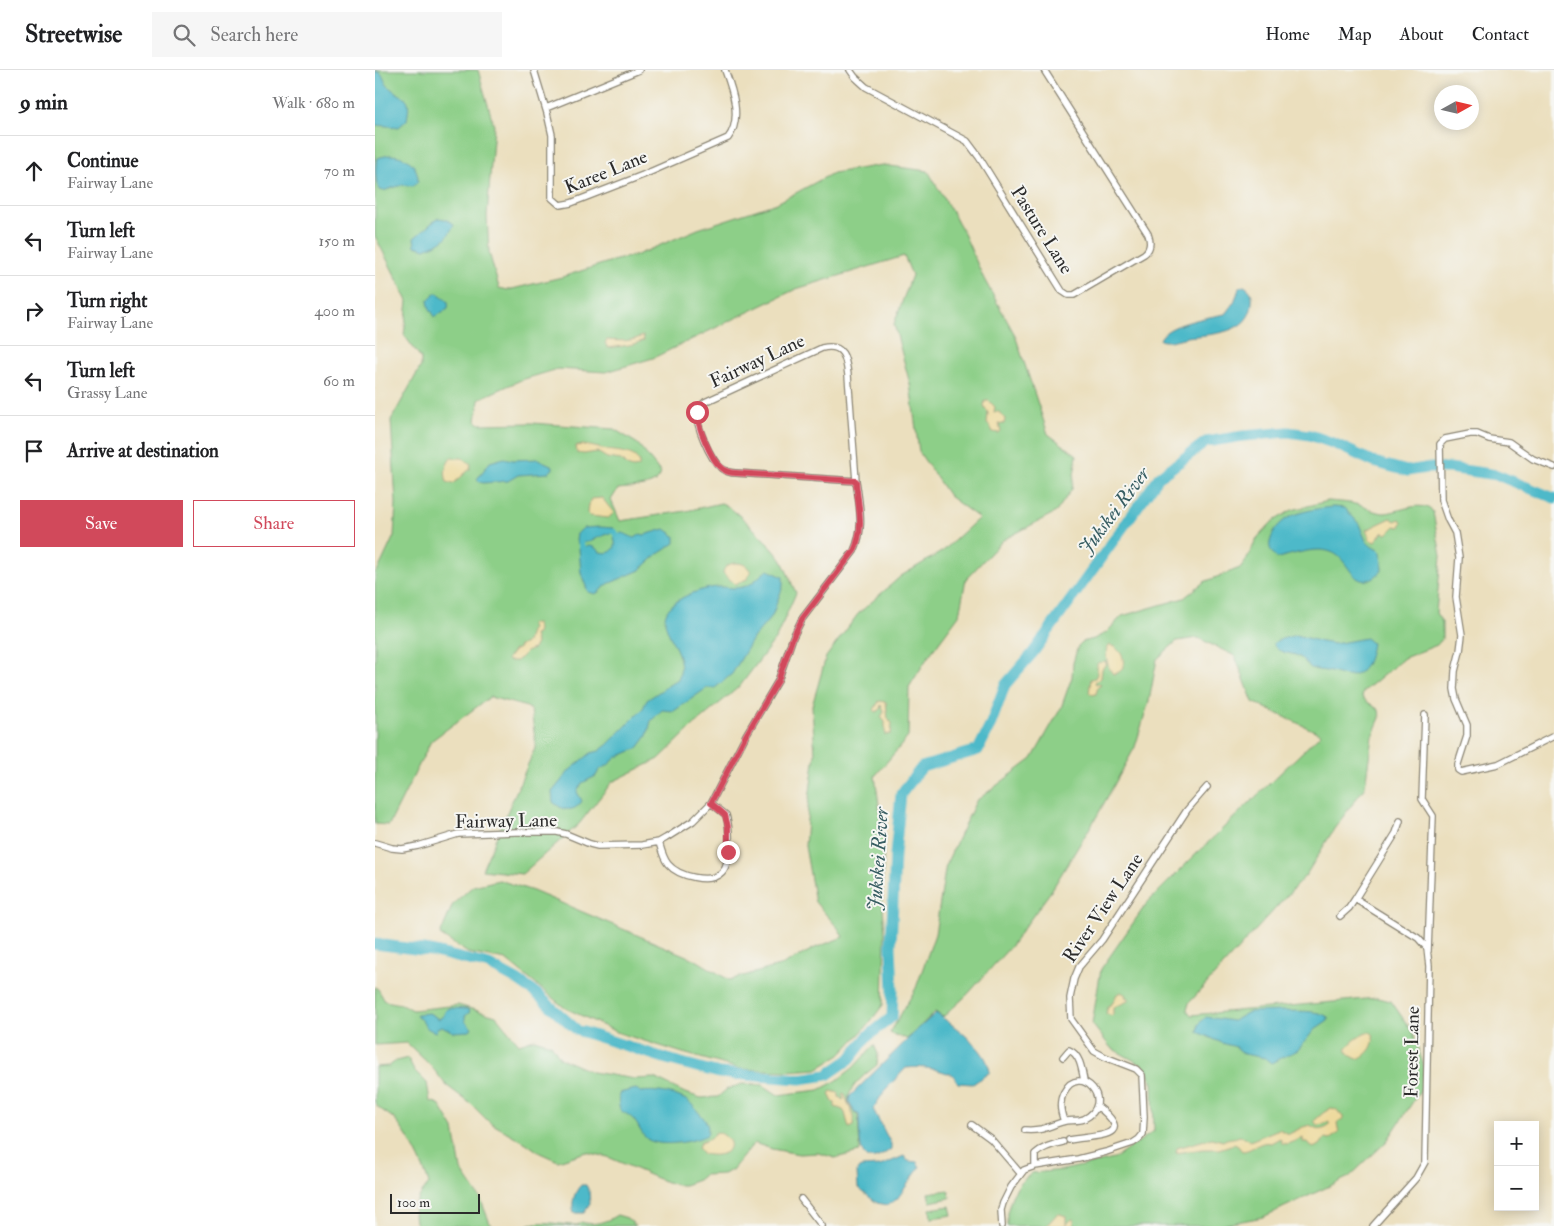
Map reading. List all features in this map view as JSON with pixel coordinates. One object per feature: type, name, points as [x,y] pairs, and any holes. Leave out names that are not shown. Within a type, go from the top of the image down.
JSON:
[{"type":"street","name":"Karee Lane","points":[[534,70],[552,135],[552,198],[557,204],[567,204],[643,175],[728,138],[734,126],[735,104],[733,91],[725,70]]},
{"type":"street","points":[[546,108],[639,70]]},
{"type":"street","name":"Pasture Lane","points":[[850,70],[859,82],[866,87],[967,141],[979,157],[1062,291],[1068,295],[1074,295],[1144,254],[1149,249],[1150,241],[1148,234],[1112,175],[1044,70]]},
{"type":"street","name":"Fairway Lane","points":[[375,843],[402,849],[458,834],[557,832],[598,846],[642,845],[659,842],[693,821],[711,803],[746,735],[778,681],[793,637],[802,619],[851,555],[857,544],[861,526],[847,362],[844,354],[836,348],[827,347],[817,350],[705,402],[697,409],[698,424],[712,455],[720,467],[727,471],[856,481]]},
{"type":"street","points":[[1554,467],[1533,459],[1509,442],[1489,439],[1476,434],[1443,440],[1440,450],[1441,500],[1455,533],[1459,558],[1456,597],[1462,636],[1455,671],[1454,689],[1456,699],[1467,725],[1467,736],[1458,764],[1458,770],[1461,772],[1498,764],[1554,736]]},
{"type":"street","name":"Forest Lane","points":[[1373,1226],[1416,1178],[1425,1162],[1428,955],[1433,816],[1422,799],[1425,715]]},
{"type":"street","name":"River View Lane","points":[[1020,1173],[1035,1166],[1106,1152],[1136,1141],[1143,1134],[1142,1075],[1136,1069],[1098,1054],[1091,1047],[1070,1016],[1069,1004],[1072,986],[1079,968],[1102,940],[1187,810],[1207,787]]},
{"type":"street","points":[[659,842],[666,860],[673,868],[700,879],[717,876],[727,862],[728,827],[725,815],[711,803]]},
{"type":"street","points":[[1340,916],[1355,899],[1396,833],[1400,821]]},
{"type":"street","points":[[1355,899],[1418,938],[1425,945],[1428,955]]},
{"type":"street","points":[[1025,1130],[1046,1129],[1064,1121],[1084,1119],[1097,1106],[1096,1092],[1085,1081],[1079,1060],[1069,1050],[1063,1057]]},
{"type":"street","points":[[1064,1121],[1060,1104],[1065,1090],[1073,1082],[1085,1081]]},
{"type":"street","points":[[1035,1166],[1035,1154],[1049,1145],[1109,1135],[1113,1125],[1111,1118],[1097,1106]]},
{"type":"street","points":[[972,1126],[991,1139],[1020,1173],[1003,1203],[1001,1210],[1002,1226]]},
{"type":"street","points":[[801,1199],[822,1226]]},
{"type":"green space","points":[[375,70],[478,70],[494,126],[487,216],[489,252],[499,288],[508,290],[562,277],[637,255],[698,229],[777,203],[833,173],[882,165],[928,171],[962,229],[984,279],[1015,335],[1048,434],[1077,455],[1072,489],[1056,512],[1003,540],[966,579],[959,615],[928,657],[909,687],[908,737],[875,776],[884,841],[882,893],[885,934],[883,1005],[867,1026],[840,1055],[817,1069],[786,1071],[740,1069],[619,1033],[565,1008],[506,960],[468,953],[440,935],[453,904],[473,886],[499,880],[533,891],[696,960],[729,980],[783,965],[815,948],[843,937],[838,928],[815,902],[805,846],[815,754],[812,706],[826,657],[858,614],[901,576],[943,551],[979,518],[949,496],[919,452],[910,384],[894,324],[912,275],[904,256],[796,289],[653,358],[606,372],[558,369],[521,380],[479,400],[476,421],[480,424],[532,423],[614,429],[638,444],[661,473],[655,482],[649,485],[618,489],[611,500],[620,521],[686,511],[721,503],[744,520],[778,555],[796,593],[776,638],[740,686],[694,725],[659,759],[612,782],[579,824],[522,874],[482,870],[536,746],[531,710],[527,707],[490,697],[431,741],[389,825],[375,824],[375,573],[394,536],[396,503],[391,420],[421,366],[421,358],[404,335],[408,301],[375,236]]},
{"type":"green space","points":[[1328,501],[1355,504],[1381,513],[1417,506],[1428,508],[1433,512],[1441,556],[1436,613],[1442,622],[1442,639],[1437,645],[1404,658],[1363,692],[1362,698],[1379,710],[1380,718],[1372,736],[1365,787],[1334,829],[1306,875],[1189,1003],[1187,1010],[1191,1015],[1377,998],[1391,1001],[1413,1033],[1424,1066],[1424,1085],[1387,1141],[1349,1177],[1263,1217],[1216,1226],[1007,1226],[1007,1213],[1012,1196],[1020,1183],[1032,1173],[1063,1170],[1114,1159],[1154,1131],[1153,1083],[1144,1066],[1111,1048],[1092,1024],[1101,969],[1147,903],[1321,734],[1253,702],[1235,656],[1198,638],[1177,641],[1157,659],[1149,701],[1135,747],[1097,816],[1051,891],[1010,947],[967,995],[943,1017],[935,1012],[907,1039],[890,1033],[916,988],[935,934],[946,864],[976,801],[1032,759],[1061,708],[1072,677],[1073,663],[1078,646],[1082,642],[1094,639],[1107,632],[1122,616],[1184,598],[1204,582],[1240,568],[1258,537],[1272,522],[1292,510]]},
{"type":"green space","points":[[375,987],[385,1001],[401,1004],[413,1010],[458,1005],[496,1016],[519,1044],[534,1039],[551,1044],[560,1058],[592,1072],[635,1079],[654,1078],[685,1093],[701,1098],[718,1097],[727,1089],[742,1084],[763,1085],[778,1095],[819,1090],[836,1081],[853,1068],[874,1045],[878,1054],[877,1065],[858,1081],[849,1095],[848,1102],[858,1115],[860,1150],[859,1152],[835,1158],[818,1153],[799,1154],[772,1149],[754,1143],[732,1170],[723,1174],[704,1175],[698,1180],[684,1185],[676,1185],[661,1180],[608,1157],[586,1152],[558,1161],[540,1153],[489,1122],[471,1104],[446,1085],[431,1066],[407,1043],[375,1045]]},
{"type":"green space","points":[[408,1058],[414,1070],[427,1083],[430,1101],[439,1104],[454,1129],[461,1170],[480,1198],[491,1226],[416,1226],[414,1214],[416,1204],[429,1184],[419,1159],[405,1134],[395,1120],[375,1102],[375,1067],[389,1066],[396,1061]]},
{"type":"green space","points":[[949,1190],[950,1198],[930,1202],[928,1193]]},
{"type":"green space","points":[[950,1206],[952,1215],[931,1218],[930,1209]]},
{"type":"green space","points":[[617,1215],[627,1218],[636,1226],[525,1226],[537,1223],[578,1225],[581,1222],[595,1223],[609,1220]]},
{"type":"sand","points":[[643,336],[644,340],[626,346],[608,348],[605,343],[607,340],[630,340]]},
{"type":"sand","points":[[985,401],[989,401],[995,407],[994,412],[999,412],[1005,419],[1004,424],[998,423],[1001,431],[999,433],[993,432],[987,424],[988,413],[984,406]]},
{"type":"sand","points":[[583,445],[628,453],[636,458],[639,462],[639,467],[627,466],[621,460],[607,458],[597,452],[577,453],[576,446]]},
{"type":"sand","points":[[451,458],[462,458],[471,464],[470,469],[453,484],[447,482],[446,475],[446,466]]},
{"type":"sand","points":[[602,498],[614,513],[608,518],[590,516],[587,513],[591,499]]},
{"type":"sand","points":[[1391,518],[1395,521],[1400,519],[1402,522],[1400,527],[1395,526],[1387,534],[1383,532],[1375,542],[1370,540],[1366,530]]},
{"type":"sand","points":[[735,563],[745,565],[751,572],[747,579],[735,584],[723,573],[727,566]]},
{"type":"sand","points":[[530,624],[536,624],[538,629],[537,634],[534,635],[536,643],[533,649],[526,652],[517,661],[508,661],[507,659],[514,650],[527,642],[532,629]]},
{"type":"sand","points":[[1110,645],[1121,653],[1123,660],[1120,671],[1113,674],[1106,658],[1106,650]]},
{"type":"sand","points":[[1103,661],[1106,664],[1102,669],[1101,678],[1095,682],[1101,685],[1098,687],[1096,694],[1093,695],[1089,693],[1091,679],[1095,678],[1097,674],[1097,664]]},
{"type":"sand","points":[[879,701],[886,702],[888,719],[892,723],[891,734],[885,735],[885,722],[881,717],[884,712],[881,705],[880,709],[876,712],[874,710]]},
{"type":"sand","points":[[1121,992],[1126,995],[1125,997],[1128,998],[1128,1001],[1113,1008],[1113,1015],[1106,1014],[1108,1006],[1112,1004],[1117,994]]},
{"type":"sand","points":[[1370,1032],[1374,1038],[1372,1046],[1367,1053],[1357,1059],[1349,1055],[1346,1049],[1348,1046],[1360,1036]]},
{"type":"sand","points":[[831,1091],[839,1093],[839,1097],[843,1100],[842,1094],[844,1093],[854,1118],[853,1126],[849,1128],[843,1110],[835,1107],[835,1103],[829,1094]]},
{"type":"sand","points":[[1331,1108],[1336,1109],[1343,1117],[1343,1120],[1337,1123],[1339,1133],[1330,1139],[1325,1138],[1320,1145],[1313,1148],[1308,1142],[1303,1142],[1303,1138],[1287,1144],[1282,1143],[1280,1138],[1246,1151],[1242,1151],[1234,1144],[1219,1149],[1176,1153],[1177,1148],[1212,1138],[1223,1141],[1239,1136],[1245,1137],[1250,1141],[1279,1129],[1289,1134],[1310,1125],[1317,1129],[1322,1129],[1329,1125],[1329,1121],[1318,1126],[1314,1121]]},
{"type":"sand","points":[[718,1132],[728,1139],[730,1149],[720,1155],[702,1154],[698,1147],[700,1143],[710,1139]]},
{"type":"sand","points":[[1057,1214],[1066,1216],[1066,1225],[1072,1219],[1074,1220],[1074,1226],[1046,1226]]},
{"type":"water","points":[[375,71],[381,73],[388,86],[408,101],[407,120],[399,127],[375,125]]},
{"type":"water","points":[[395,155],[410,162],[416,170],[418,182],[413,186],[402,185],[383,191],[379,190],[376,174],[377,158]]},
{"type":"water","points":[[438,218],[445,219],[454,224],[446,238],[425,249],[415,246],[414,238]]},
{"type":"water","points":[[1244,286],[1251,292],[1252,302],[1250,313],[1245,321],[1238,326],[1218,333],[1170,341],[1160,340],[1163,334],[1178,326],[1199,319],[1225,314],[1234,302],[1240,287]]},
{"type":"water","points":[[438,293],[447,300],[448,308],[435,317],[429,307],[428,300]]},
{"type":"water","points":[[504,458],[513,460],[538,459],[553,466],[553,469],[548,473],[518,475],[508,481],[483,483],[478,481],[477,479],[490,462]]},
{"type":"water","points":[[1333,507],[1345,508],[1359,524],[1366,541],[1381,552],[1382,571],[1372,578],[1358,579],[1338,556],[1325,550],[1311,550],[1277,558],[1272,552],[1270,547],[1271,538],[1283,521],[1299,513]]},
{"type":"water","points":[[583,528],[613,528],[616,531],[578,544],[576,541],[577,534]]},
{"type":"water","points":[[665,529],[675,536],[675,543],[658,554],[640,570],[608,584],[596,594],[588,592],[581,573],[579,548],[591,546],[600,552],[607,553],[613,550],[615,545],[614,538],[619,534],[622,533],[635,538],[641,534],[644,535]]},
{"type":"water","points":[[768,570],[783,577],[783,586],[772,616],[754,637],[732,674],[715,688],[707,688],[674,711],[662,710],[651,721],[647,736],[638,748],[617,757],[599,770],[596,776],[582,783],[577,792],[582,801],[579,805],[572,809],[564,809],[553,802],[552,792],[570,770],[591,753],[599,751],[607,745],[642,710],[647,700],[678,679],[680,671],[679,656],[665,620],[666,613],[671,606],[686,596],[704,589],[747,586]]},
{"type":"water","points":[[1296,635],[1334,644],[1366,638],[1372,643],[1363,669],[1355,675],[1345,676],[1311,668],[1300,657],[1282,652],[1273,644],[1278,640]]},
{"type":"water","points":[[450,1008],[468,1009],[470,1012],[465,1016],[465,1021],[472,1028],[470,1031],[453,1032],[442,1026],[437,1028],[436,1032],[432,1031],[416,1016],[417,1014],[429,1013],[439,1019]]},
{"type":"water","points":[[1249,1012],[1318,1013],[1328,1017],[1328,1020],[1315,1029],[1298,1050],[1271,1063],[1265,1058],[1244,1054],[1236,1047],[1198,1032],[1199,1024],[1206,1017],[1233,1021]]},
{"type":"water","points":[[936,1013],[961,1031],[977,1046],[988,1063],[990,1072],[973,1084],[958,1083],[953,1075],[936,1070],[918,1067],[906,1068],[885,1090],[873,1109],[891,1144],[891,1149],[880,1156],[871,1158],[866,1156],[862,1151],[860,1143],[859,1115],[854,1111],[849,1101],[850,1096]]},
{"type":"water","points":[[636,1089],[641,1092],[652,1091],[670,1094],[688,1101],[706,1121],[708,1126],[707,1135],[694,1140],[668,1144],[653,1142],[647,1139],[634,1120],[622,1111],[619,1106],[619,1093]]},
{"type":"water","points":[[904,1156],[908,1161],[917,1162],[920,1167],[897,1199],[888,1205],[877,1203],[858,1188],[857,1172],[861,1167],[880,1166]]},
{"type":"water","points":[[581,1185],[586,1185],[589,1191],[590,1204],[584,1213],[574,1213],[574,1198]]},
{"type":"waterway","name":"Jukskei River","points":[[375,944],[431,951],[489,965],[517,980],[537,994],[577,1030],[667,1059],[719,1073],[800,1079],[827,1075],[850,1059],[867,1037],[892,1017],[891,947],[895,855],[901,794],[922,767],[978,750],[990,726],[1005,685],[1032,654],[1159,477],[1206,442],[1288,432],[1310,435],[1333,443],[1374,462],[1407,471],[1426,468],[1449,468],[1497,475],[1554,498]]},
{"type":"waterway","points":[[614,532],[617,535]]},
{"type":"route","points":[[697,412],[698,424],[715,461],[720,467],[731,473],[856,481],[861,521],[859,539],[854,551],[802,619],[793,637],[778,681],[746,735],[711,803],[720,809],[727,818],[728,852]]}]
